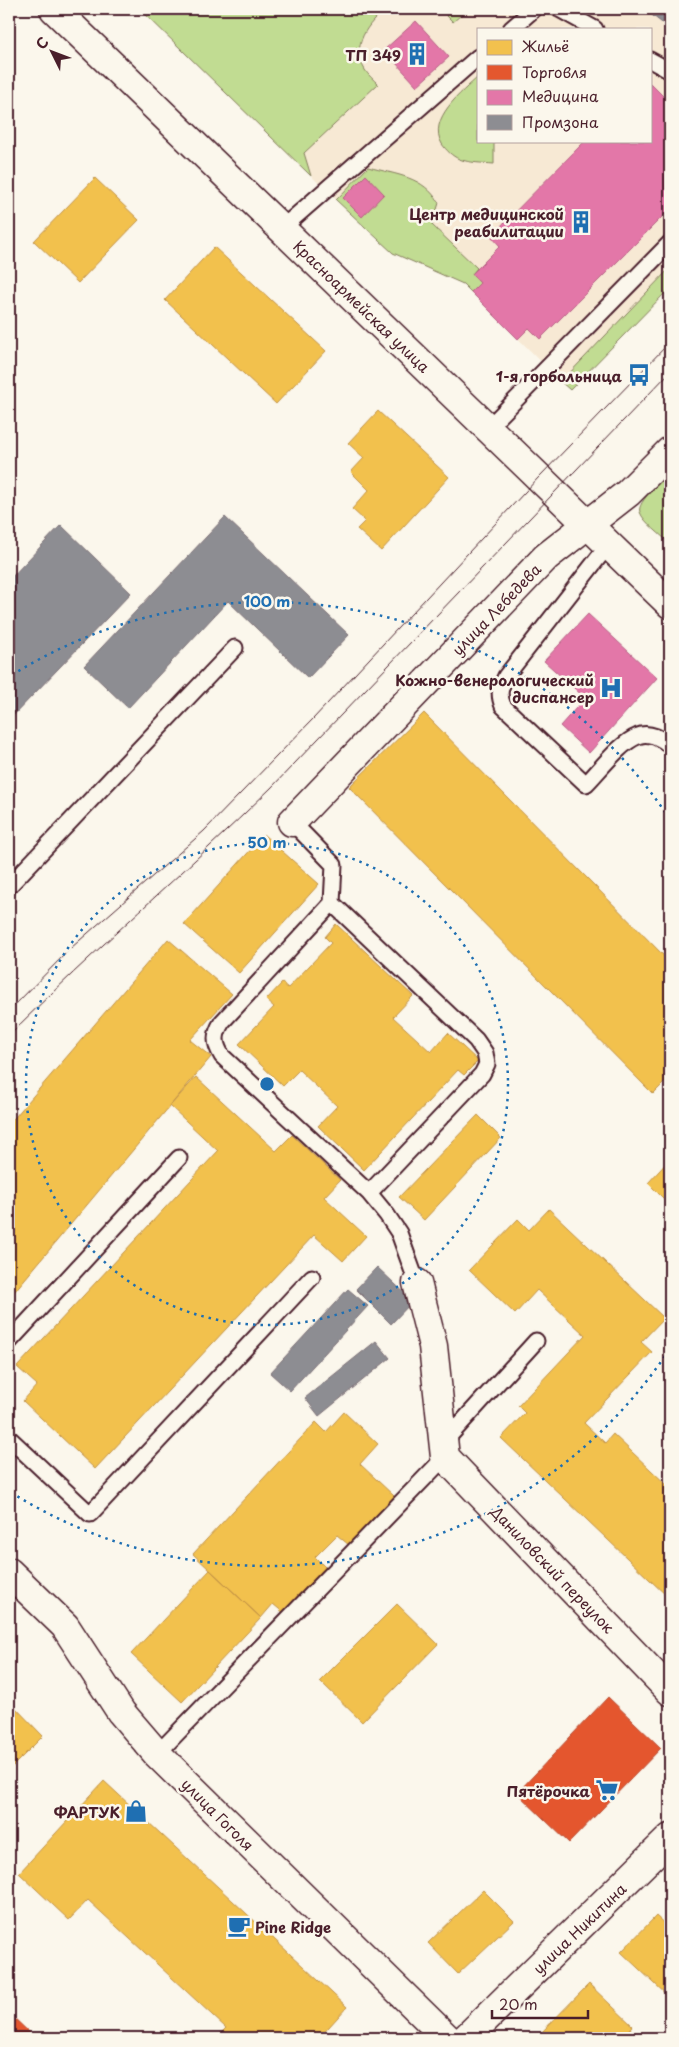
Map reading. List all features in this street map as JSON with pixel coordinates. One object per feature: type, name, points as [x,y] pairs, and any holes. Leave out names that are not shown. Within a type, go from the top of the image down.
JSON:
[{"type":"street","name":"Красноармейская улица","points":[[54,9],[670,604]]},
{"type":"street","name":"улица Лебедева","points":[[292,822],[546,557],[628,493],[670,451]]},
{"type":"street","points":[[418,1283],[433,1346],[444,1450]]},
{"type":"street","name":"Даниловский переулок","points":[[444,1450],[670,1692]]},
{"type":"street","name":"улица Гоголя","points":[[9,1572],[65,1626],[121,1712],[157,1754],[447,2038]]},
{"type":"street","name":"улица Никитина","points":[[466,2038],[670,1838]]},
{"type":"lane","points":[[512,28],[534,9]]},
{"type":"lane","points":[[559,9],[593,28]]},
{"type":"lane","points":[[281,229],[477,59]]},
{"type":"lane","points":[[652,61],[670,71]]},
{"type":"lane","points":[[487,429],[670,243]]},
{"type":"lane","points":[[609,544],[506,676],[499,695],[503,706],[586,784],[626,743],[640,735],[654,736],[670,746]]},
{"type":"lane","points":[[9,886],[235,648]]},
{"type":"lane","points":[[292,822],[334,865],[332,903],[222,1022],[215,1035],[217,1047],[222,1056],[370,1193],[400,1233],[418,1283]]},
{"type":"lane","points":[[332,903],[476,1040],[485,1053],[487,1064],[482,1074],[370,1193]]},
{"type":"lane","points":[[9,1342],[179,1158]]},
{"type":"lane","points":[[9,1438],[90,1514],[312,1277]]},
{"type":"lane","points":[[157,1754],[444,1450],[536,1341]]},
{"type":"shaded area","points":[[140,9],[644,9],[670,29],[670,288],[570,390],[463,284],[393,253]]},
{"type":"green space","points":[[140,9],[386,9],[367,28],[360,44],[359,52],[366,72],[378,84],[304,153],[311,176]]},
{"type":"green space","points":[[440,9],[468,9],[453,22]]},
{"type":"green space","points":[[477,78],[477,142],[494,142],[494,164],[456,158],[442,144],[439,135],[439,125],[448,107]]},
{"type":"green space","points":[[368,167],[408,178],[425,187],[433,194],[439,203],[432,225],[477,268],[472,274],[480,283],[471,292],[463,284],[393,253],[336,200]]},
{"type":"green space","points":[[670,268],[670,288],[570,390],[561,382]]},
{"type":"green space","points":[[670,472],[670,544],[645,520],[640,512],[640,508],[651,491]]},
{"type":"building: Жильё","points":[[95,178],[139,220],[78,283],[34,241]]},
{"type":"building: Жильё","points":[[214,247],[326,351],[276,404],[165,300]]},
{"type":"building: Жильё","points":[[378,411],[449,477],[381,551],[357,529],[365,521],[352,509],[369,490],[351,472],[364,458],[348,443]]},
{"type":"building: Жильё","points":[[424,713],[670,962],[670,1077],[653,1094],[349,787]]},
{"type":"building: Жильё","points":[[264,835],[319,884],[239,973],[184,924]]},
{"type":"building: Жильё","points":[[336,924],[413,996],[393,1017],[431,1052],[448,1033],[478,1061],[464,1075],[458,1070],[364,1170],[318,1126],[337,1106],[299,1070],[283,1086],[239,1044],[274,1007],[266,1000],[282,983],[288,988],[331,943],[325,937]]},
{"type":"building: Жильё","points":[[168,939],[232,994],[190,1040],[211,1057],[9,1298],[9,1124]]},
{"type":"building: Жильё","points":[[196,1077],[276,1151],[292,1135],[340,1180],[324,1197],[366,1236],[343,1261],[314,1235],[95,1469],[23,1401],[37,1385],[17,1367],[218,1151],[170,1106]]},
{"type":"building: Жильё","points":[[478,1115],[501,1138],[424,1220],[399,1197]]},
{"type":"building: Жильё","points":[[670,1159],[670,1205],[648,1183]]},
{"type":"building: Жильё","points":[[549,1209],[664,1318],[641,1342],[652,1352],[584,1423],[605,1443],[613,1434],[670,1488],[670,1599],[501,1438],[525,1413],[518,1406],[585,1335],[537,1290],[515,1314],[469,1270],[518,1219],[529,1230]]},
{"type":"building: Жильё","points":[[344,1412],[378,1444],[360,1464],[394,1496],[349,1545],[337,1535],[315,1557],[327,1569],[285,1614],[273,1604],[261,1618],[193,1554],[316,1422],[326,1432]]},
{"type":"building: Жильё","points":[[210,1570],[261,1618],[182,1702],[131,1654]]},
{"type":"building: Жильё","points":[[397,1604],[438,1644],[362,1722],[320,1681]]},
{"type":"building: Жильё","points":[[9,1701],[43,1736],[9,1770]]},
{"type":"building: Жильё","points":[[104,1781],[347,2007],[319,2038],[216,2038],[226,2028],[88,1900],[69,1920],[19,1873]]},
{"type":"building: Жильё","points":[[483,1890],[514,1921],[458,1974],[428,1943]]},
{"type":"building: Жильё","points":[[656,1916],[670,1929],[670,1998],[621,1952]]},
{"type":"building: Жильё","points":[[589,1984],[633,2026],[622,2038],[536,2038]]},
{"type":"building: Торговля","points":[[608,1697],[661,1748],[569,1843],[517,1793]]},
{"type":"building: Торговля","points":[[10,2014],[35,2038],[9,2038]]},
{"type":"building: Медицина","name":"ТП 349","points":[[416,21],[449,57],[417,86],[384,50]]},
{"type":"building: Медицина","name":"Центр медицинской реабилитации","points":[[652,85],[667,100],[670,96],[670,209],[540,339],[529,328],[518,339],[471,292],[480,283],[472,274],[500,246],[491,236],[584,142],[652,142]]},
{"type":"building: Медицина","points":[[366,175],[384,194],[362,217],[343,198]]},
{"type":"building: Медицина","name":"Кожно-венерологический диспансер","points":[[588,614],[657,678],[589,753],[560,726],[585,698],[544,661]]},
{"type":"building: Промзона","points":[[644,9],[670,9],[670,29]]},
{"type":"building: Промзона","points":[[225,517],[349,635],[308,678],[228,601],[128,708],[84,666]]},
{"type":"building: Промзона","points":[[61,525],[131,593],[9,720],[9,580]]},
{"type":"building: Промзона","points":[[377,1267],[413,1301],[391,1324],[356,1289]]},
{"type":"building: Промзона","points":[[348,1289],[368,1306],[290,1391],[270,1373]]},
{"type":"building: Промзона","points":[[376,1341],[390,1358],[319,1416],[305,1398]]},
{"type":"tram line","points":[[9,1011],[71,948],[204,831],[313,719],[539,477],[670,342]]},
{"type":"tram line","points":[[9,1035],[271,788],[670,372]]},
{"type":"place","name":"ТП 349","points":[[417,54]]},
{"type":"place","name":"Центр медицинской реабилитации","points":[[581,222]]},
{"type":"place","name":"1-я горбольница","points":[[639,375]]},
{"type":"place","name":"Кожно-венерологический диспансер","points":[[611,688]]},
{"type":"place","name":"Пятёрочка","points":[[607,1790]]},
{"type":"place","name":"ФАРТУК","points":[[136,1811]]},
{"type":"place","name":"Pine Ridge","points":[[239,1926]]}]
